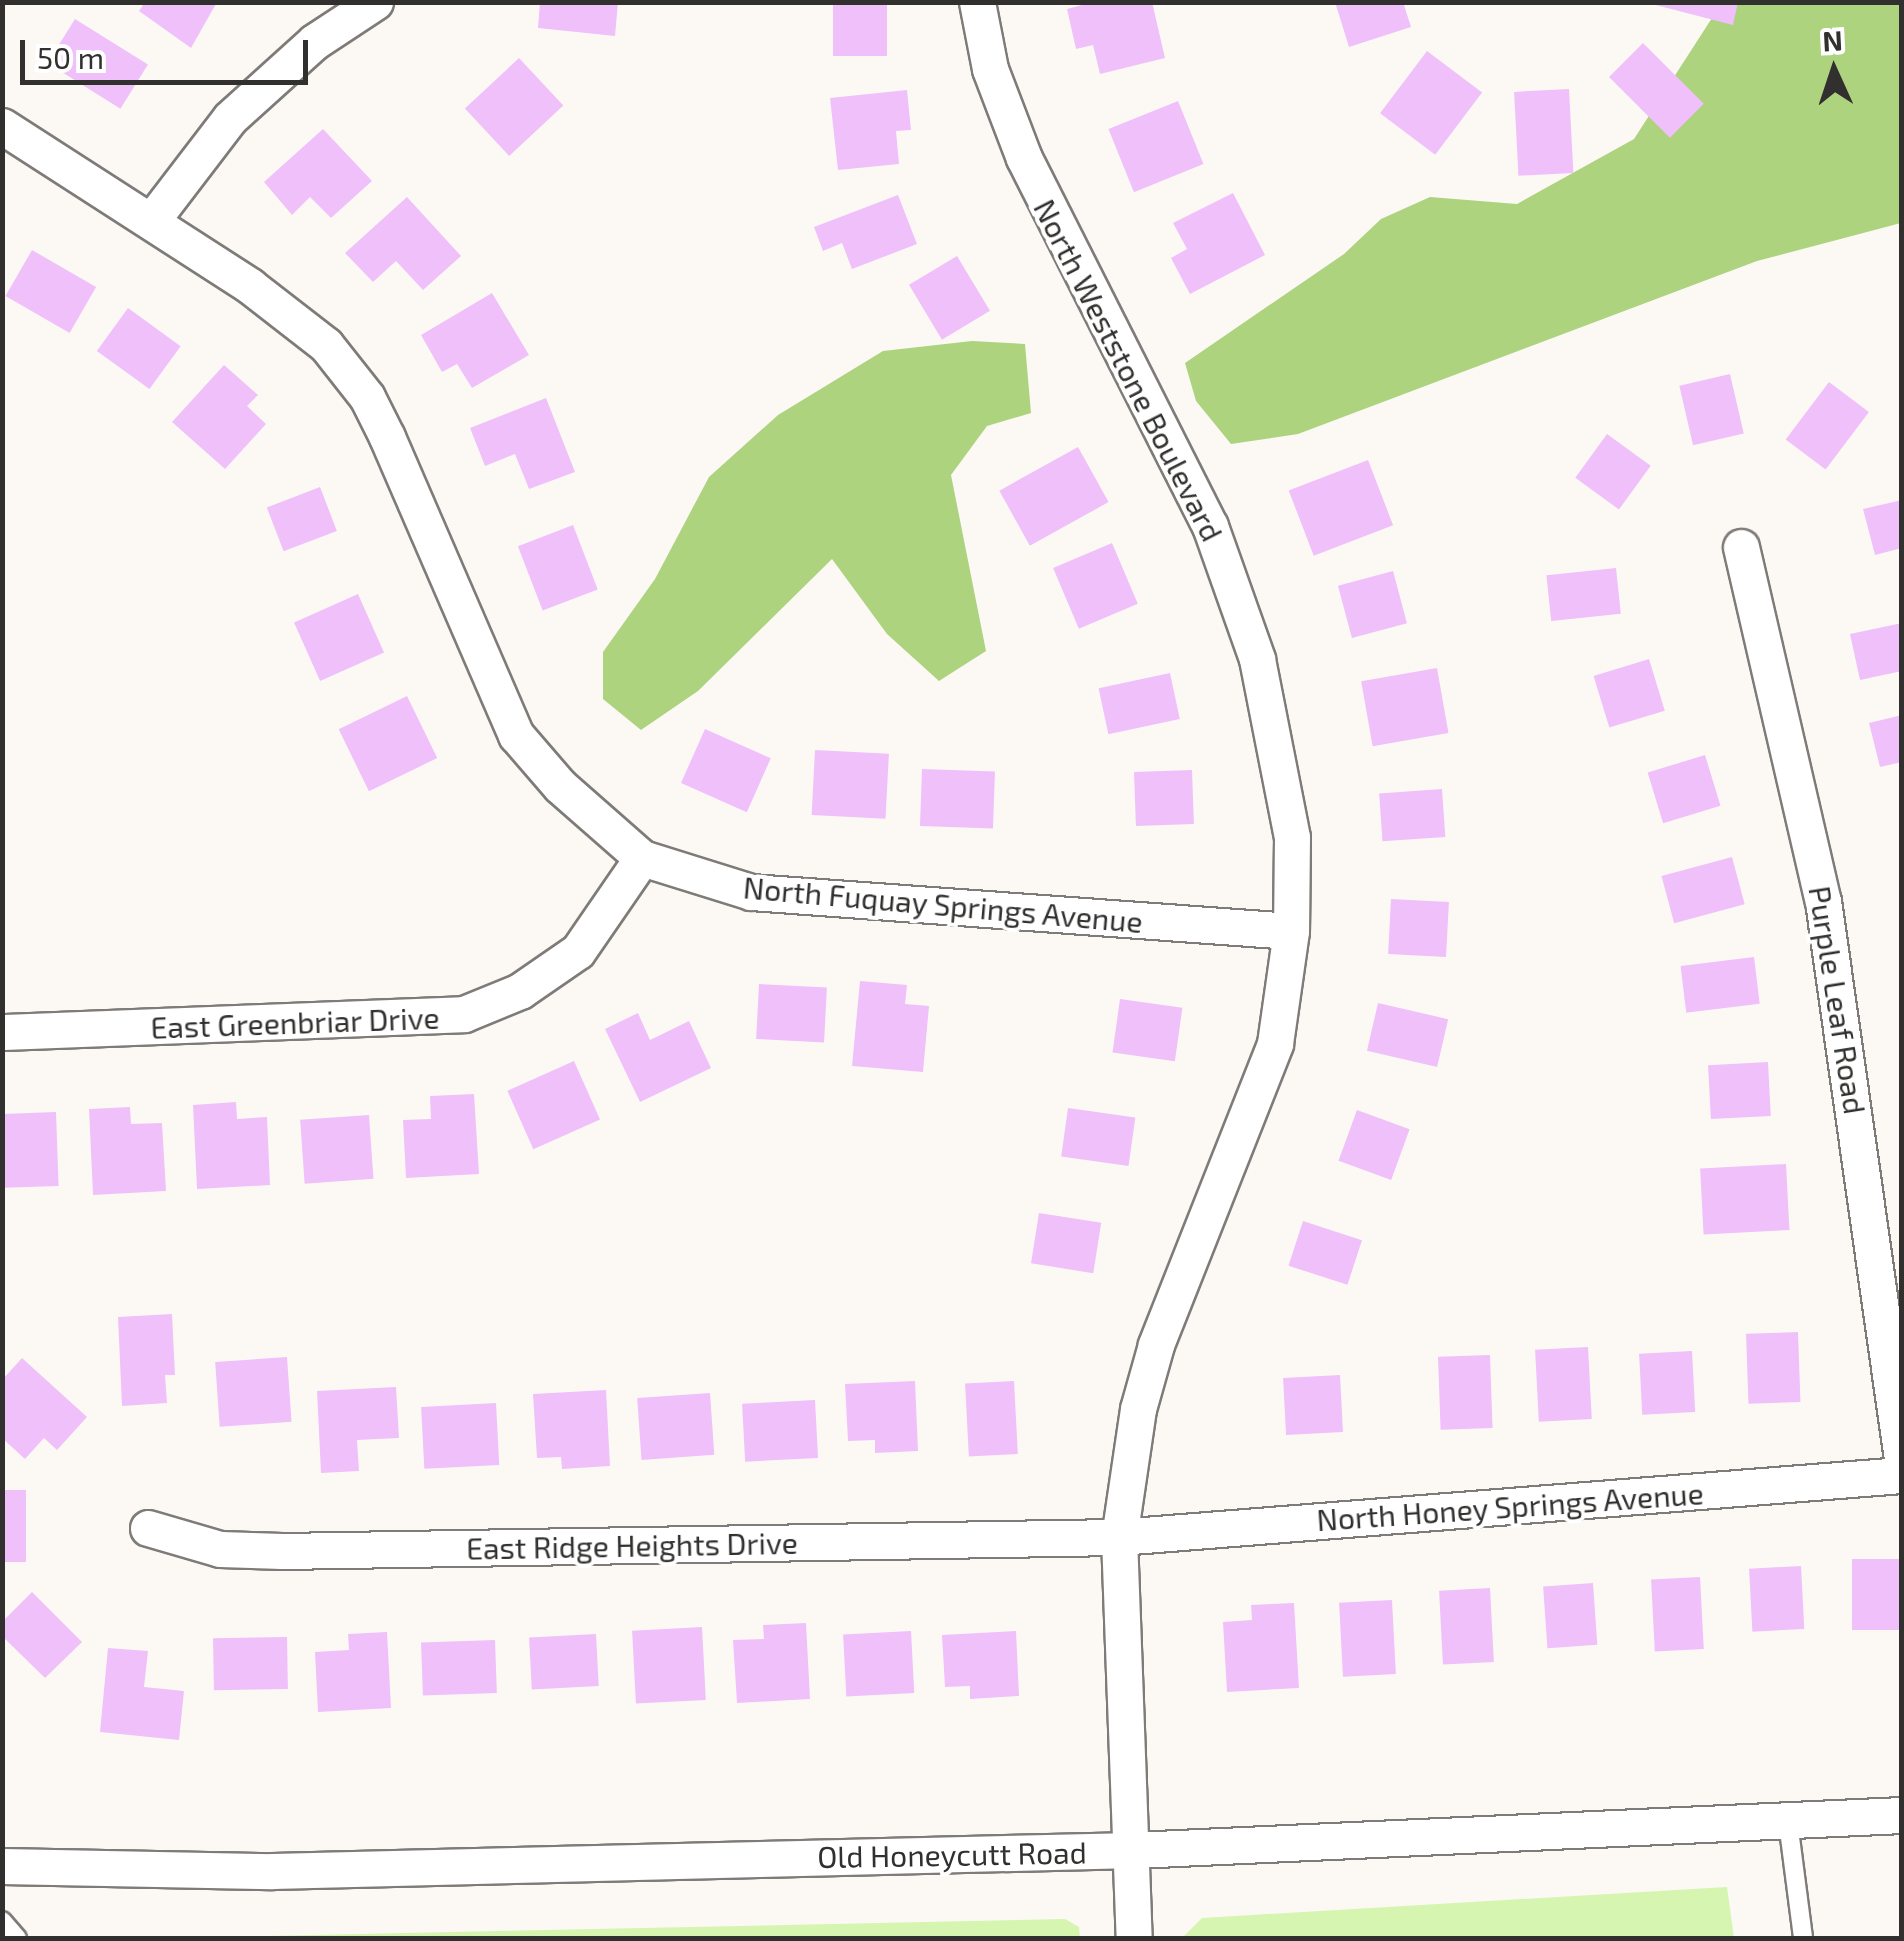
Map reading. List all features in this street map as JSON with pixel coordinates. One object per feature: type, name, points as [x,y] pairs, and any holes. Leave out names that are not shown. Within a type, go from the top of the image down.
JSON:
[{"type":"street","points":[[152,220],[230,118],[314,42],[376,2]]},
{"type":"street","name":"North Weststone Boulevard","points":[[977,2],[990,68],[1024,158],[1182,464],[1235,592],[1285,781],[1291,931],[1283,1004],[1262,1084],[1156,1344],[1138,1409],[1120,1537],[1134,1850],[1134,1938]]},
{"type":"street","name":"North Fuquay Springs Avenue","points":[[2,126],[152,220],[296,319],[348,372],[387,437],[516,735],[560,786],[642,858],[751,892],[1291,931]]},
{"type":"street","name":"Purple Leaf Road","points":[[1742,547],[1823,901],[1902,1460]]},
{"type":"street","name":"East Greenbriar Drive","points":[[2,1032],[464,1014],[533,984],[578,951],[642,858]]},
{"type":"street","name":"North Honey Springs Avenue","points":[[1120,1537],[1902,1475]]},
{"type":"street","name":"East Ridge Heights Drive","points":[[148,1528],[220,1549],[282,1551],[1120,1537]]},
{"type":"street","name":"Old Honeycutt Road","points":[[2,1866],[272,1871],[1134,1850],[1902,1815]]},
{"type":"lane","points":[[1788,1822],[1803,1938]]},
{"type":"lane","points":[[2,1921],[16,1938]]},
{"type":"green space","points":[[1901,3],[1901,223],[1757,261],[1298,434],[1231,444],[1196,401],[1185,363],[1344,254],[1381,219],[1430,197],[1517,204],[1634,139],[1721,4]]},
{"type":"green space","points":[[972,341],[1025,344],[1031,413],[987,426],[951,475],[986,651],[939,681],[887,634],[832,559],[698,691],[641,730],[603,699],[603,652],[655,579],[709,477],[778,415],[883,351]]},
{"type":"green space","points":[[1727,1887],[1734,1938],[1182,1938],[1202,1918]]},
{"type":"green space","points":[[1065,1919],[1079,1927],[1080,1938],[168,1938]]},
{"type":"building","points":[[145,2],[217,2],[191,48],[139,11]]},
{"type":"building","points":[[540,2],[618,2],[615,36],[538,28]]},
{"type":"building","points":[[833,2],[887,2],[887,56],[833,56]]},
{"type":"building","points":[[1093,2],[1152,2],[1165,58],[1100,74],[1093,45],[1076,49],[1067,9]]},
{"type":"building","points":[[1335,2],[1403,2],[1411,27],[1349,47]]},
{"type":"building","points":[[1644,2],[1738,2],[1733,25]]},
{"type":"building","points":[[75,19],[148,65],[120,109],[47,63]]},
{"type":"building","points":[[1643,43],[1704,104],[1670,138],[1609,77]]},
{"type":"building","points":[[1427,51],[1482,93],[1435,155],[1380,113]]},
{"type":"building","points":[[519,58],[563,106],[509,156],[465,108]]},
{"type":"building","points":[[1569,89],[1573,173],[1518,176],[1514,92]]},
{"type":"building","points":[[907,90],[911,130],[896,131],[899,164],[838,170],[830,98]]},
{"type":"building","points":[[1178,101],[1203,164],[1134,192],[1108,129]]},
{"type":"building","points":[[323,129],[372,181],[331,218],[310,197],[292,215],[264,182]]},
{"type":"building","points":[[1233,193],[1265,255],[1190,294],[1171,258],[1187,249],[1173,223]]},
{"type":"building","points":[[898,195],[917,244],[852,269],[842,243],[823,251],[814,227]]},
{"type":"building","points":[[407,197],[461,256],[423,290],[396,261],[373,282],[345,253]]},
{"type":"building","points":[[32,250],[96,287],[70,333],[6,296]]},
{"type":"building","points":[[957,256],[990,311],[942,340],[909,285]]},
{"type":"building","points":[[492,293],[529,355],[472,388],[457,364],[442,372],[421,335]]},
{"type":"building","points":[[128,308],[181,346],[149,389],[97,351]]},
{"type":"building","points":[[224,365],[258,395],[247,406],[266,424],[225,469],[172,422]]},
{"type":"building","points":[[1730,374],[1744,433],[1693,445],[1679,386]]},
{"type":"building","points":[[1829,382],[1869,412],[1826,470],[1786,440]]},
{"type":"building","points":[[546,398],[575,472],[529,489],[515,454],[485,466],[470,428]]},
{"type":"building","points":[[1607,434],[1651,466],[1619,509],[1575,478]]},
{"type":"building","points":[[1078,447],[1109,502],[1030,546],[999,491]]},
{"type":"building","points":[[1368,460],[1393,525],[1314,556],[1289,490]]},
{"type":"building","points":[[320,487],[337,531],[284,551],[267,507]]},
{"type":"building","points":[[1902,500],[1902,548],[1875,555],[1863,509]]},
{"type":"building","points":[[573,525],[598,589],[543,611],[518,546]]},
{"type":"building","points":[[1112,543],[1138,604],[1079,629],[1053,568]]},
{"type":"building","points":[[1616,568],[1621,614],[1551,621],[1546,575]]},
{"type":"building","points":[[1393,571],[1407,623],[1352,638],[1338,586]]},
{"type":"building","points":[[358,594],[384,652],[320,681],[294,622]]},
{"type":"building","points":[[1902,623],[1902,671],[1860,680],[1850,634]]},
{"type":"building","points":[[1649,659],[1665,711],[1609,728],[1594,676]]},
{"type":"building","points":[[1437,668],[1448,733],[1373,746],[1361,681]]},
{"type":"building","points":[[1170,673],[1180,719],[1108,734],[1099,688]]},
{"type":"building","points":[[407,696],[437,758],[369,791],[339,729]]},
{"type":"building","points":[[1902,715],[1902,762],[1880,767],[1869,723]]},
{"type":"building","points":[[705,729],[771,758],[747,812],[681,783]]},
{"type":"building","points":[[815,750],[889,754],[885,819],[812,815]]},
{"type":"building","points":[[1705,755],[1720,806],[1663,823],[1648,773]]},
{"type":"building","points":[[922,769],[995,772],[993,829],[920,826]]},
{"type":"building","points":[[1192,770],[1194,824],[1136,826],[1134,772]]},
{"type":"building","points":[[1442,789],[1445,837],[1383,841],[1379,793]]},
{"type":"building","points":[[1732,857],[1745,904],[1674,923],[1661,876]]},
{"type":"building","points":[[1391,899],[1449,902],[1446,957],[1388,954]]},
{"type":"building","points":[[1754,957],[1760,1004],[1686,1013],[1681,966]]},
{"type":"building","points":[[860,981],[907,985],[905,1004],[929,1006],[923,1072],[852,1066]]},
{"type":"building","points":[[759,984],[827,988],[824,1042],[756,1039]]},
{"type":"building","points":[[1120,999],[1182,1008],[1175,1061],[1112,1052]]},
{"type":"building","points":[[1378,1003],[1448,1019],[1437,1067],[1367,1051]]},
{"type":"building","points":[[638,1013],[650,1040],[689,1021],[711,1068],[640,1102],[605,1029]]},
{"type":"building","points":[[574,1061],[600,1119],[533,1149],[507,1091]]},
{"type":"building","points":[[1768,1062],[1771,1116],[1711,1119],[1708,1065]]},
{"type":"building","points":[[474,1094],[479,1174],[406,1178],[403,1120],[431,1119],[430,1096]]},
{"type":"building","points":[[236,1102],[237,1119],[267,1117],[270,1185],[197,1189],[193,1105]]},
{"type":"building","points":[[130,1107],[131,1124],[162,1123],[166,1191],[93,1195],[89,1109]]},
{"type":"building","points":[[1068,1108],[1135,1117],[1129,1166],[1061,1157]]},
{"type":"building","points":[[1357,1110],[1410,1129],[1391,1180],[1339,1161]]},
{"type":"building","points":[[56,1112],[59,1186],[5,1188],[2,1114]]},
{"type":"building","points":[[369,1115],[373,1179],[305,1184],[300,1120]]},
{"type":"building","points":[[1786,1164],[1789,1230],[1704,1234],[1700,1169]]},
{"type":"building","points":[[1039,1213],[1101,1223],[1093,1273],[1031,1263]]},
{"type":"building","points":[[1303,1221],[1362,1240],[1347,1285],[1288,1266]]},
{"type":"building","points":[[172,1314],[175,1375],[165,1375],[167,1403],[122,1406],[118,1317]]},
{"type":"building","points":[[1798,1332],[1800,1402],[1748,1404],[1746,1334]]},
{"type":"building","points":[[1588,1347],[1592,1419],[1539,1422],[1535,1350]]},
{"type":"building","points":[[1692,1351],[1695,1412],[1642,1415],[1639,1354]]},
{"type":"building","points":[[1490,1355],[1493,1428],[1441,1430],[1438,1357]]},
{"type":"building","points":[[287,1357],[292,1422],[220,1427],[215,1362]]},
{"type":"building","points":[[22,1358],[87,1417],[57,1450],[44,1438],[25,1459],[2,1438],[2,1380]]},
{"type":"building","points":[[1340,1375],[1343,1432],[1286,1435],[1283,1378]]},
{"type":"building","points":[[915,1381],[918,1451],[875,1453],[875,1440],[848,1441],[845,1384]]},
{"type":"building","points":[[1014,1381],[1018,1454],[969,1456],[965,1384]]},
{"type":"building","points":[[396,1387],[399,1438],[357,1440],[359,1471],[321,1473],[317,1391]]},
{"type":"building","points":[[606,1390],[610,1466],[562,1469],[561,1457],[537,1458],[533,1394]]},
{"type":"building","points":[[710,1393],[714,1455],[642,1460],[637,1398]]},
{"type":"building","points":[[815,1400],[818,1458],[745,1462],[742,1404]]},
{"type":"building","points":[[496,1403],[499,1465],[424,1469],[421,1407]]},
{"type":"building","points":[[2,1490],[26,1490],[26,1562],[2,1562]]},
{"type":"building","points":[[1852,1559],[1902,1559],[1902,1630],[1852,1630]]},
{"type":"building","points":[[1801,1566],[1804,1629],[1752,1632],[1749,1569]]},
{"type":"building","points":[[1700,1577],[1704,1649],[1655,1651],[1651,1580]]},
{"type":"building","points":[[1593,1583],[1597,1645],[1547,1648],[1543,1586]]},
{"type":"building","points":[[1490,1588],[1494,1662],[1443,1665],[1439,1591]]},
{"type":"building","points":[[32,1592],[82,1642],[45,1678],[2,1636],[2,1622]]},
{"type":"building","points":[[1392,1600],[1396,1674],[1343,1677],[1339,1603]]},
{"type":"building","points":[[1294,1603],[1299,1688],[1227,1692],[1223,1622],[1252,1620],[1251,1605]]},
{"type":"building","points":[[806,1623],[810,1699],[737,1703],[733,1640],[764,1639],[763,1625]]},
{"type":"building","points":[[702,1627],[706,1700],[636,1704],[632,1631]]},
{"type":"building","points":[[911,1631],[914,1693],[846,1696],[843,1635]]},
{"type":"building","points":[[1016,1631],[1019,1696],[970,1699],[970,1686],[945,1687],[942,1635]]},
{"type":"building","points":[[387,1632],[391,1708],[318,1712],[315,1652],[349,1650],[348,1634]]},
{"type":"building","points":[[596,1634],[599,1686],[532,1689],[529,1638]]},
{"type":"building","points":[[287,1637],[288,1689],[214,1690],[213,1638]]},
{"type":"building","points":[[495,1640],[497,1693],[423,1696],[421,1643]]},
{"type":"building","points":[[108,1648],[148,1651],[144,1687],[184,1691],[179,1740],[100,1732]]}]
